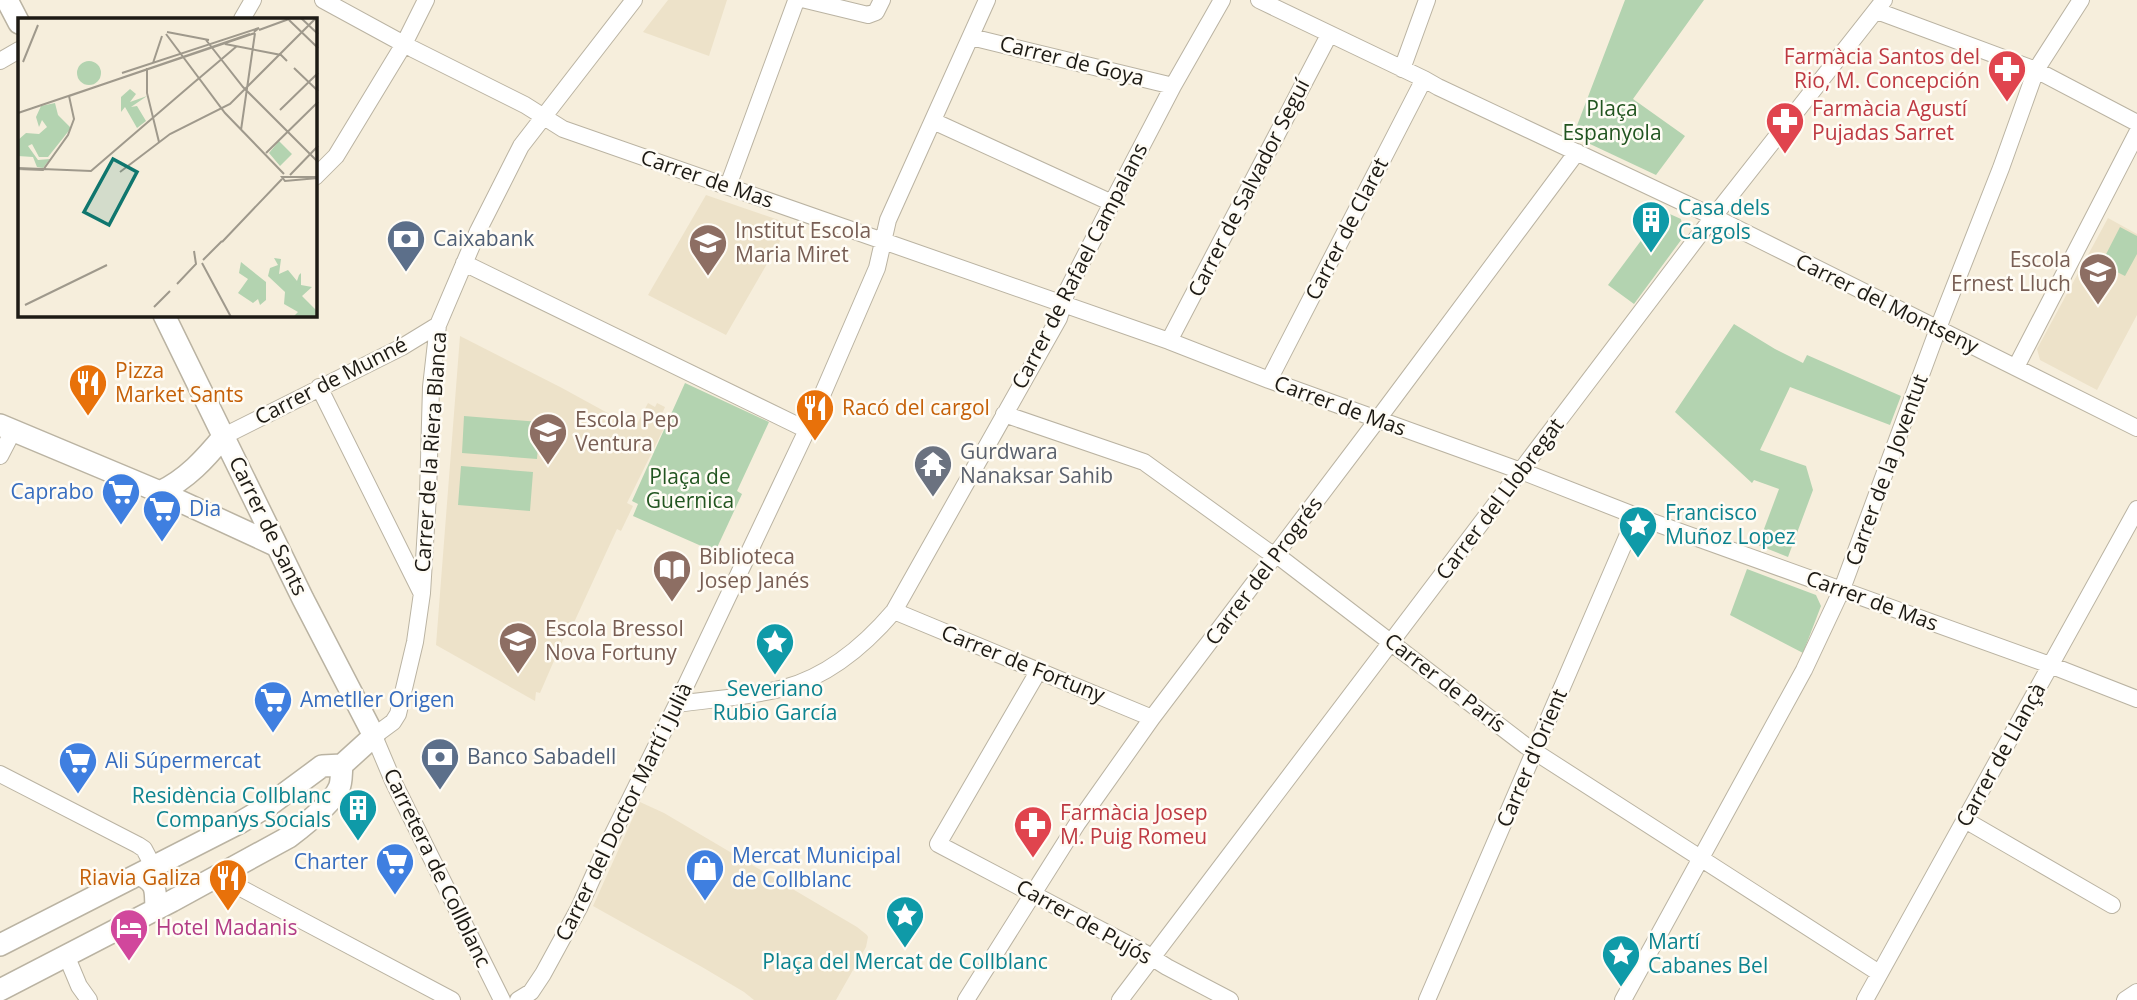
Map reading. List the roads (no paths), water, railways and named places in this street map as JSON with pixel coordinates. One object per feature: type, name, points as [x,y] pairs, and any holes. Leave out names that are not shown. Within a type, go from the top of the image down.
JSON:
[{"type":"street","points":[[8,0],[18,21]]},
{"type":"street","points":[[243,18],[253,0]]},
{"type":"street","name":"Carrer de Mas","points":[[323,0],[526,105],[563,129],[1170,341],[1636,516],[1842,589],[2137,699]]},
{"type":"street","points":[[317,175],[336,156],[404,44],[426,0]]},
{"type":"street","name":"Carrer de la Riera Blanca","points":[[0,945],[196,846],[268,806],[321,766],[342,765],[393,722],[398,714],[415,642],[422,593],[431,387],[438,325],[478,230],[521,146],[634,0]]},
{"type":"street","points":[[727,186],[801,0],[864,15],[879,6]]},
{"type":"street","name":"Carrer del Doctor Martí i Julià","points":[[518,1000],[531,992],[558,950],[807,430],[877,268],[888,220],[987,0]]},
{"type":"street","name":"Carrer de Rafael Campalans","points":[[677,704],[785,687],[822,672],[852,653],[875,633],[894,611],[1059,318],[1067,291],[1112,203],[1173,86],[1222,0]]},
{"type":"street","name":"Carrer del Montseny","points":[[1259,0],[1714,217],[2137,428]]},
{"type":"street","points":[[1402,69],[1427,0]]},
{"type":"street","name":"Carrer de la Joventut","points":[[1623,1000],[1804,670],[1842,589],[2036,70],[2081,0]]},
{"type":"street","points":[[1880,5],[2036,70],[2137,123]]},
{"type":"street","name":"Carrer del Llobregat","points":[[1120,1000],[1714,217],[1880,5]]},
{"type":"street","name":"Carrer de Salvador Seguí","points":[[1170,341],[1329,34]]},
{"type":"street","name":"Carrer de Goya","points":[[971,37],[1173,86]]},
{"type":"street","points":[[0,61],[18,51]]},
{"type":"street","name":"Carrer de Claret","points":[[1269,380],[1424,79]]},
{"type":"street","points":[[933,121],[1112,203]]},
{"type":"street","points":[[2016,367],[2137,133]]},
{"type":"street","name":"Carrer del Progrés","points":[[966,1000],[1077,824],[1152,718],[1577,152]]},
{"type":"street","points":[[464,263],[807,430]]},
{"type":"street","name":"Carrer de Sants","points":[[165,317],[374,736]]},
{"type":"street","name":"Carrer de Munné","points":[[224,436],[402,347],[438,325]]},
{"type":"street","points":[[319,387],[422,593]]},
{"type":"street","name":"Carrer de París","points":[[1004,414],[1144,462],[1275,555],[1535,751],[1879,973]]},
{"type":"street","points":[[0,456],[7,428],[160,492],[277,546]]},
{"type":"street","points":[[160,492],[194,470],[224,436]]},
{"type":"street","name":"Carrer de Llançà","points":[[1865,1000],[2137,509]]},
{"type":"street","name":"Carrer d'Orient","points":[[1427,1000],[1636,516]]},
{"type":"street","name":"Carrer de Fortuny","points":[[894,611],[1152,718]]},
{"type":"street","name":"Carrer de Pujós","points":[[1039,670],[938,844],[1230,1000]]},
{"type":"street","name":"Carretera de Collblanc","points":[[374,736],[502,1000]]},
{"type":"street","points":[[0,990],[218,876],[303,827],[340,788],[342,765]]},
{"type":"street","points":[[0,774],[144,849],[146,870],[155,885],[156,909]]},
{"type":"street","points":[[1965,820],[2112,905]]},
{"type":"street","points":[[218,876],[452,1000]]},
{"type":"street","points":[[66,955],[79,986],[89,1000]]},
{"type":"street","points":[[2125,1000],[2137,992]]},
{"type":"place","name":"Farmàcia Santos del Rio, M. Concepción","points":[[2007,103]]},
{"type":"place","name":"Farmàcia Agustí Pujadas Sarret","points":[[1785,155]]},
{"type":"place","name":"Casa dels Cargols","points":[[1651,254]]},
{"type":"place","name":"Caixabank","points":[[406,273]]},
{"type":"place","name":"Institut Escola Maria Miret","points":[[708,277]]},
{"type":"place","name":"Escola Ernest Lluch","points":[[2098,306]]},
{"type":"place","name":"Pizza Market Sants","points":[[88,417]]},
{"type":"place","name":"Racó del cargol","points":[[815,442]]},
{"type":"place","name":"Escola Pep Ventura","points":[[548,466]]},
{"type":"place","name":"Gurdwara Nanaksar Sahib","points":[[933,498]]},
{"type":"place","name":"Caprabo","points":[[121,526]]},
{"type":"place","name":"Dia","points":[[162,543]]},
{"type":"place","name":"Francisco Muñoz Lopez","points":[[1638,559]]},
{"type":"place","name":"Biblioteca Josep Janés","points":[[672,603]]},
{"type":"place","name":"Escola Bressol Nova Fortuny","points":[[518,675]]},
{"type":"place","name":"Severiano Rubio García","points":[[775,676]]},
{"type":"place","name":"Ametller Origen","points":[[273,734]]},
{"type":"place","name":"Banco Sabadell","points":[[440,791]]},
{"type":"place","name":"Ali Súpermercat","points":[[78,795]]},
{"type":"place","name":"Residència Collblanc Companys Socials","points":[[358,842]]},
{"type":"place","name":"Farmàcia Josep M. Puig Romeu","points":[[1033,859]]},
{"type":"place","name":"Charter","points":[[395,896]]},
{"type":"place","name":"Mercat Municipal de Collblanc","points":[[705,902]]},
{"type":"place","name":"Riavia Galiza","points":[[228,912]]},
{"type":"place","name":"Plaça del Mercat de Collblanc","points":[[905,949]]},
{"type":"place","name":"Hotel Madanis","points":[[129,962]]},
{"type":"place","name":"Martí Cabanes Bel","points":[[1621,988]]},
{"type":"park label","name":"Plaça Espanyola","points":[[1612,121]]},
{"type":"park label","name":"Plaça de Guernica","points":[[690,489]]}]
